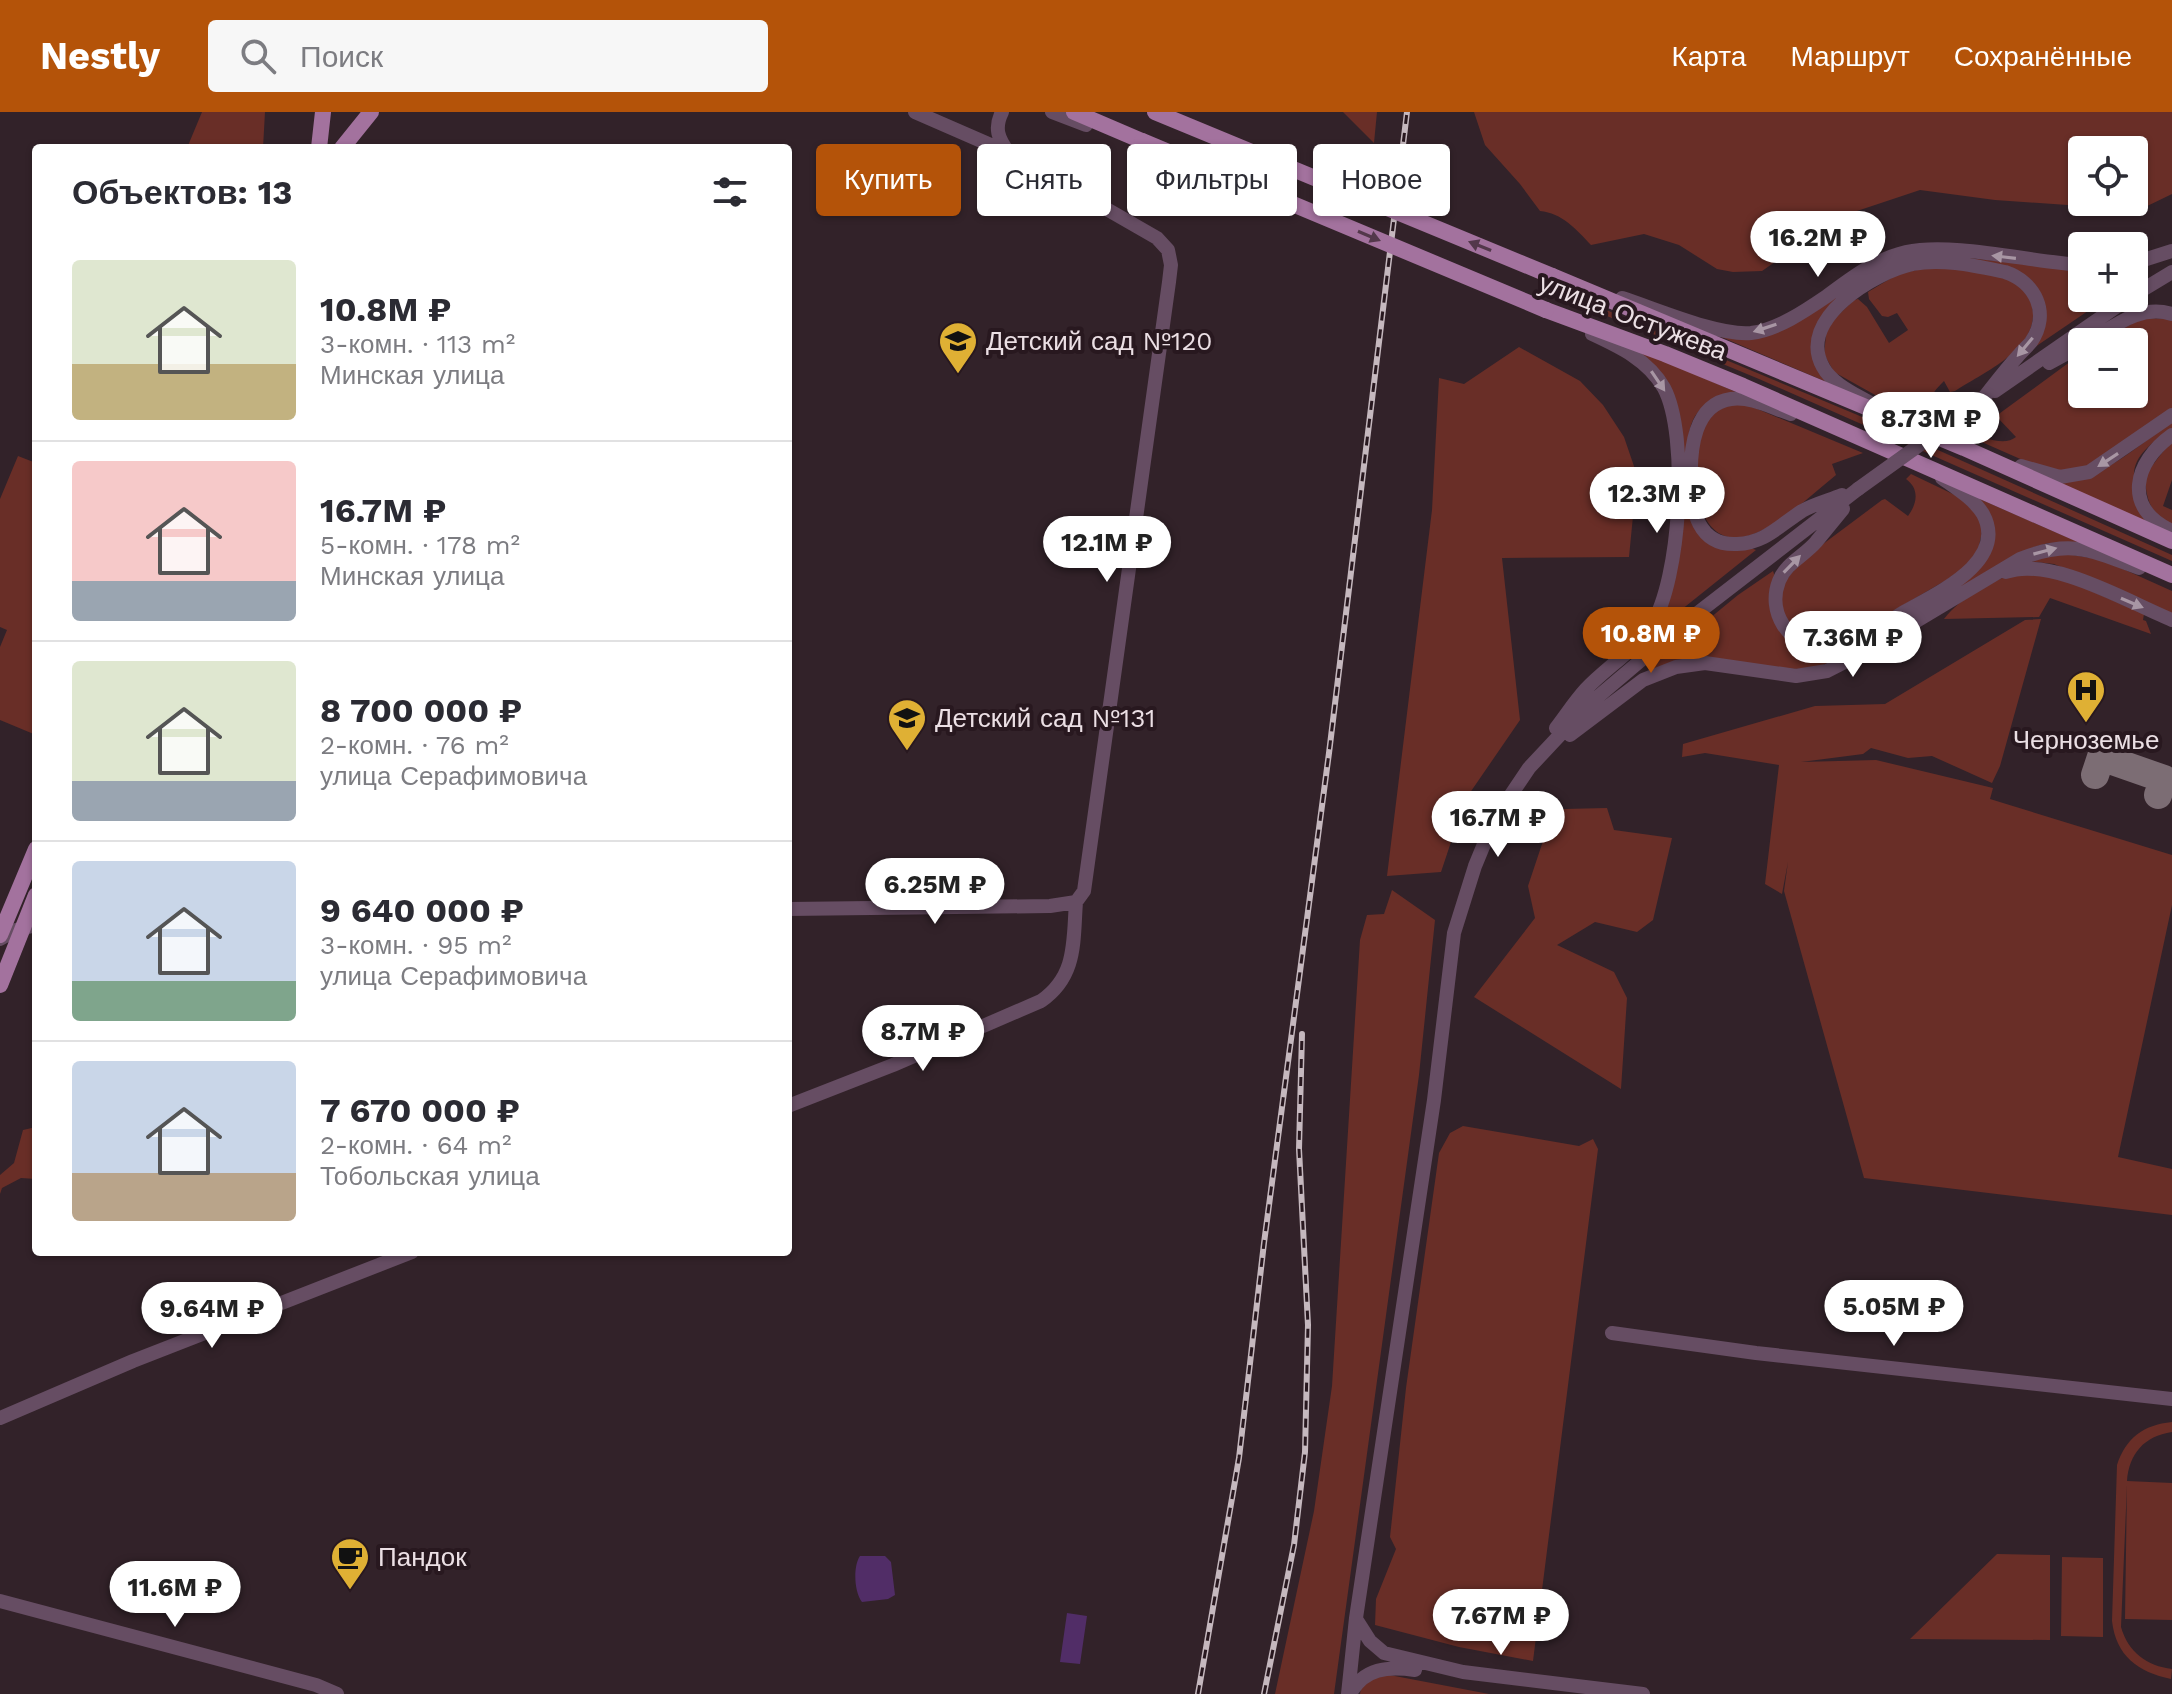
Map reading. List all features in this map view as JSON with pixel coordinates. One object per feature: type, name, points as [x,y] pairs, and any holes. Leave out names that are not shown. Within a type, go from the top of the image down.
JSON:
[{"type":"main road","points":[[319,144],[323,112]]},
{"type":"main road","points":[[345,144],[371,112]]},
{"type":"main road","name":"улица Остужева","points":[[1074,112],[1546,310],[1665,354],[2172,575]]},
{"type":"main road","name":"улица Остужева","points":[[1155,112],[1964,448],[2172,541]]},
{"type":"main road","points":[[0,937],[32,859]]},
{"type":"main road","points":[[0,985],[29,926]]},
{"type":"street","points":[[915,112],[988,144]]},
{"type":"street","points":[[1002,112],[997,123],[1002,144]]},
{"type":"street","points":[[1052,112],[1142,141]]},
{"type":"street","points":[[792,1104],[1041,1001],[1062,983],[1069,968],[1076,902],[1084,891],[1163,340],[1171,265],[1168,250],[1157,238],[1111,212]]},
{"type":"street","points":[[1552,276],[1713,329],[1750,333],[1778,325],[1883,260],[1911,251],[1965,252],[2068,263]]},
{"type":"street","points":[[2148,259],[2172,251]]},
{"type":"street","points":[[1901,422],[1831,378],[1818,357],[1817,344],[1825,320],[1843,301],[1868,283],[1910,264],[1954,264],[2005,272],[2017,276],[2031,287],[2038,299],[2038,329],[2031,343],[1982,400]]},
{"type":"street","points":[[2148,286],[2172,272]]},
{"type":"street","points":[[1349,1694],[1356,1618],[1431,1116],[1454,933],[1480,852],[1500,810],[1586,689],[1633,647],[1651,625],[1670,581],[1677,510],[1676,436],[1670,403],[1663,388],[1641,361],[1546,310]]},
{"type":"street","points":[[2111,328],[2133,315],[2150,311],[2172,314]]},
{"type":"street","points":[[1529,768],[1587,706],[1621,676],[1759,566],[1858,489],[2109,312]]},
{"type":"street","points":[[1982,400],[2068,353]]},
{"type":"street","points":[[1858,489],[1803,510],[1765,538],[1725,544],[1703,531],[1694,516],[1691,496],[1692,447],[1697,427],[1706,414],[1720,402],[1735,398],[1753,400],[1862,440]]},
{"type":"street","points":[[1964,448],[2050,476],[2078,476],[2105,463],[2172,415]]},
{"type":"street","points":[[2172,435],[2148,455],[2140,477],[2139,491],[2151,516],[2172,531]]},
{"type":"street","points":[[1858,489],[1814,544],[1791,563],[1778,583],[1775,600],[1778,617],[1791,634],[1808,645],[1829,647],[1863,636],[1958,580],[1980,560],[1986,541],[1983,515],[1963,494],[1931,469]]},
{"type":"street","points":[[1529,768],[1619,697],[1656,674],[1676,667],[1705,663],[1796,676],[1816,674],[1868,650],[2020,559],[2048,549],[2070,547],[2104,555],[2172,582]]},
{"type":"street","points":[[1980,583],[2009,570],[2029,567],[2047,569],[2172,620]]},
{"type":"street","points":[[792,909],[1050,906],[1076,902]]},
{"type":"street","points":[[0,937],[29,926]]},
{"type":"street","points":[[0,1418],[133,1361],[402,1256]]},
{"type":"street","points":[[1612,1333],[1756,1353],[2172,1399]]},
{"type":"street","points":[[0,1601],[316,1685],[337,1694]]},
{"type":"street","points":[[1356,1618],[1370,1641],[1384,1653],[1463,1672],[1643,1694]]},
{"type":"street","points":[[1349,1694],[1364,1676],[1388,1667],[1463,1672]]},
{"type":"shaded area","points":[[202,112],[265,112],[263,144],[189,144]]},
{"type":"shaded area","points":[[1343,112],[1377,112],[1374,143]]},
{"type":"shaded area","points":[[1474,112],[2172,112],[2172,194],[2148,206],[2148,136],[2068,136],[2068,205],[1920,190],[1842,216],[1762,271],[1717,269],[1679,245],[1644,234],[1591,245],[1562,218],[1540,211],[1485,145]]},
{"type":"shaded area","points":[[1931,254],[2068,269],[2068,312],[2086,312],[2035,347],[2041,302],[2029,278],[1931,257],[1831,305],[1817,324],[1811,344],[1815,364],[1829,383],[1719,336],[1731,338]]},
{"type":"shaded area","points":[[1931,267],[1986,272],[2020,284],[2030,298],[2033,312],[2031,326],[2016,349],[1955,391],[1950,392],[1944,381],[1931,399],[1931,413],[1974,434],[2008,441],[2016,437],[1996,416],[2068,363],[2068,408],[2148,408],[2148,328],[2124,328],[2143,318],[2172,319],[2172,408],[2087,466],[2070,472],[2041,468],[1877,396],[1834,372],[1824,354],[1827,326],[1858,299],[1867,307],[1889,343],[1908,330],[1897,313],[1882,316],[1869,299],[1868,292],[1898,274]]},
{"type":"shaded area","points":[[1599,307],[1891,429],[2172,555],[2172,561],[1759,379],[1595,311]]},
{"type":"shaded area","points":[[1631,346],[1738,393],[1706,405],[1692,422],[1687,451],[1689,483],[1695,526],[1756,550],[1656,630],[1669,602],[1679,419]]},
{"type":"shaded area","points":[[1519,347],[1580,381],[1603,405],[1624,437],[1637,475],[1629,557],[1502,558],[1520,720],[1465,800],[1441,872],[1387,876],[1432,510],[1439,378],[1464,384]]},
{"type":"shaded area","points":[[1743,403],[1863,453],[1832,464],[1836,475],[1774,524],[1751,535],[1730,537],[1715,530],[1705,516],[1698,498],[1696,455],[1709,417],[1722,408]]},
{"type":"shaded area","points":[[2172,422],[2172,428],[2144,451],[2134,471],[2138,494],[2152,525],[2056,482],[2071,481],[2102,470]]},
{"type":"shaded area","points":[[2172,440],[2172,480],[2163,506],[2172,510],[2172,526],[2158,516],[2150,504],[2145,475]]},
{"type":"shaded area","points":[[18,456],[32,461],[32,733],[0,720],[0,647],[7,630],[0,627],[0,499]]},
{"type":"shaded area","points":[[1911,474],[1959,497],[1979,517],[1982,531],[1978,551],[1960,572],[1838,641],[1810,641],[1791,628],[1781,606],[1783,584],[1803,559],[1882,500],[1885,499],[1908,516],[1916,497],[1906,479]]},
{"type":"shaded area","points":[[1975,497],[2078,542],[2034,547],[1844,656],[1813,669],[1649,668],[1738,595],[1773,571],[1782,628],[1788,642],[1810,652],[1843,651],[1990,550]]},
{"type":"shaded area","points":[[2055,552],[2103,560],[2172,591],[2172,614],[2054,564],[2027,561]]},
{"type":"shaded area","points":[[2017,572],[2057,576],[2144,614],[2143,620],[2151,634],[2050,598],[2039,617],[1944,619],[1959,603]]},
{"type":"shaded area","points":[[2041,619],[2000,766],[1992,783],[1932,756],[1908,758],[1871,748],[1863,754],[1801,762],[1876,760],[1993,788],[1990,799],[2172,855],[2172,905],[2118,1157],[2172,1169],[2172,1215],[1864,1178],[1784,891],[1788,862],[1782,894],[1765,884],[1779,765],[1705,753],[1682,757],[1683,744],[1815,706],[1885,704],[2025,620]]},
{"type":"shaded area","points":[[1607,808],[1614,830],[1672,838],[1653,920],[1637,932],[1595,922],[1557,945],[1614,972],[1627,998],[1621,1089],[1474,997],[1535,918],[1528,886],[1550,820],[1564,809]]},
{"type":"shaded area","points":[[1392,890],[1435,920],[1419,1075],[1334,1694],[1275,1694],[1314,1511],[1332,1386],[1360,940],[1367,915],[1384,914]]},
{"type":"shaded area","points":[[1463,1126],[1579,1146],[1593,1139],[1598,1149],[1533,1661],[1459,1647],[1375,1625],[1376,1599],[1396,1549],[1390,1537],[1406,1388],[1439,1153],[1450,1133]]},
{"type":"shaded area","points":[[32,1128],[32,1179],[21,1178],[2,1188],[0,1194],[0,1175],[14,1163],[23,1130]]},
{"type":"shaded area","points":[[2172,1422],[2172,1432],[2153,1438],[2140,1448],[2131,1463],[2127,1481],[2172,1483],[2172,1620],[2125,1619],[2127,1485],[2121,1627],[2128,1644],[2140,1656],[2154,1665],[2172,1669],[2171,1679],[2148,1672],[2131,1660],[2118,1644],[2112,1621],[2117,1465],[2125,1447],[2137,1434],[2152,1426]]},
{"type":"shaded area","points":[[1997,1554],[2050,1555],[2050,1640],[1910,1639]]},
{"type":"shaded area","points":[[860,1556],[885,1556],[891,1562],[895,1595],[888,1599],[862,1602],[855,1579]]},
{"type":"shaded area","points":[[2062,1557],[2103,1558],[2103,1637],[2061,1636]]},
{"type":"shaded area","points":[[1067,1613],[1087,1616],[1080,1664],[1060,1662]]},
{"type":"shaded area","points":[[1379,1673],[1489,1694],[1360,1694],[1361,1687]]},
{"type":"taxiway","points":[[2095,775],[2101,757],[2164,779],[2158,795]]},
{"type":"railway","points":[[1198,1694],[1239,1458],[1407,112]]},
{"type":"railway","points":[[1264,1694],[1294,1545],[1305,1452],[1308,1325],[1299,1149],[1302,1034]]},
{"type":"place","name":"Детский сад №120","points":[[958,375]]},
{"type":"place","name":"Черноземье","points":[[2086,724]]},
{"type":"place","name":"Детский сад №131","points":[[907,752]]},
{"type":"place","name":"Пандок","points":[[350,1591]]}]
